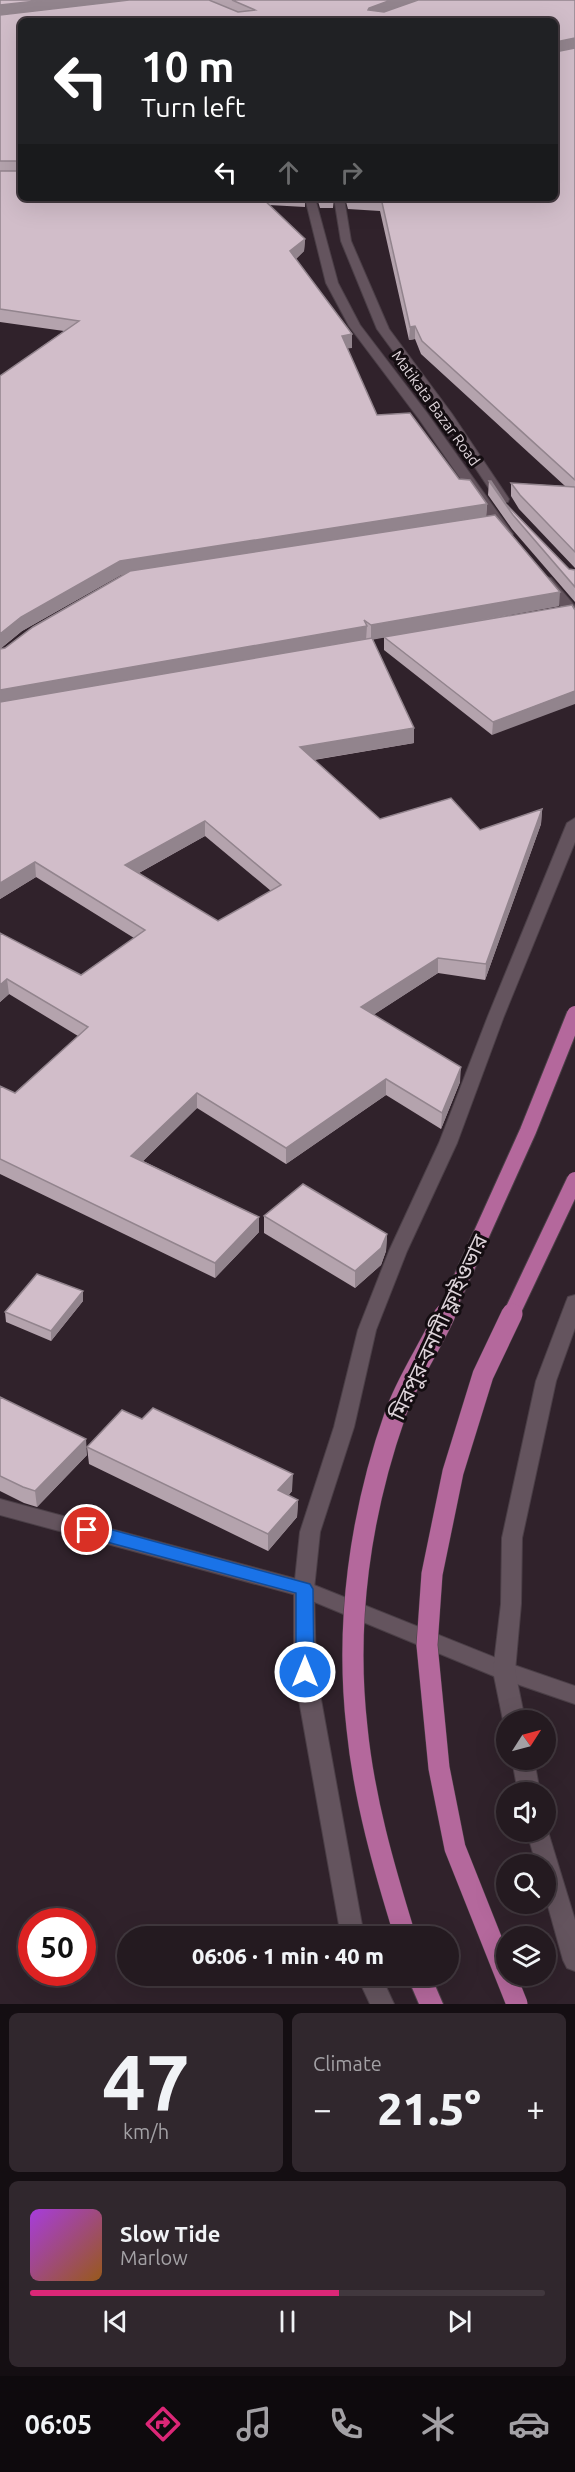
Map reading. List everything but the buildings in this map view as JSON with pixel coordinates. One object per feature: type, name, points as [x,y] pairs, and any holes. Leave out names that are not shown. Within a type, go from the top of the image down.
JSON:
[{"type":"main road","name":"মিরপুর-বনানী ফ্লাইওভার","points":[[402,1926],[383,1866],[364,1776],[354,1699],[353,1617],[370,1503],[395,1413],[436,1333],[552,1079],[575,1014]]},
{"type":"main road","points":[[517,2004],[455,1848],[439,1768],[427,1645],[432,1574],[451,1483],[483,1375],[575,1180]]},
{"type":"main road","points":[[423,1986],[431,2004]]},
{"type":"street","name":"Matikata Bazar Road","points":[[311,201],[332,283],[355,326],[492,524],[512,542]]},
{"type":"street","name":"Matikata Bazar Road","points":[[339,201],[346,241],[383,329],[448,417],[512,513]]},
{"type":"street","points":[[534,568],[568,613]]},
{"type":"street","points":[[350,1926],[305,1672],[304,1589],[310,1532],[344,1427],[367,1330],[398,1251],[448,1143],[495,1016],[575,824]]},
{"type":"street","points":[[512,1710],[504,1671],[511,1604],[512,1538],[546,1381],[575,1302]]},
{"type":"street","points":[[0,1507],[304,1589],[504,1671],[575,1695]]},
{"type":"street","points":[[541,1842],[575,1960]]},
{"type":"street","points":[[374,1986],[382,2004]]},
{"type":"route","points":[[87,1530],[304,1589],[305,1672]]}]
